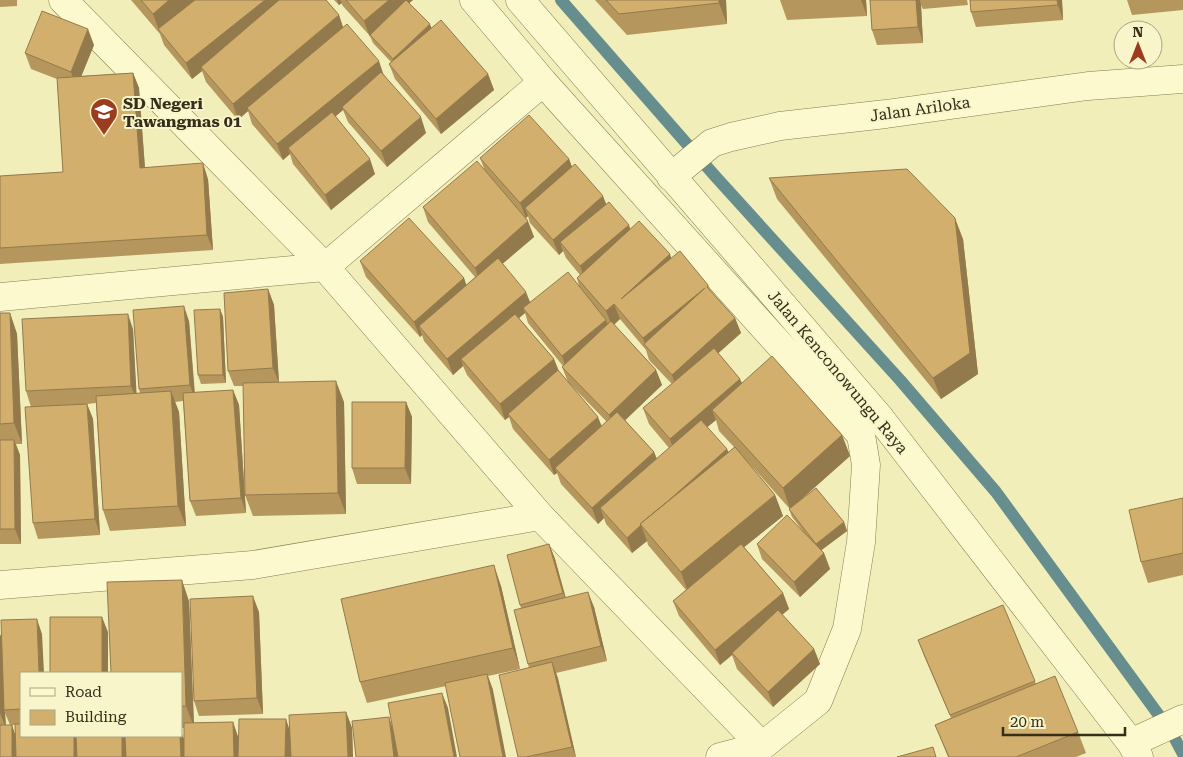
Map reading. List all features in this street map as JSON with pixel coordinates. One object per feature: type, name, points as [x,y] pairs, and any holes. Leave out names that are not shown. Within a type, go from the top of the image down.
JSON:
[{"type":"street","points":[[63,0],[325,267],[540,516],[762,746]]},
{"type":"street","points":[[474,0],[543,82],[861,435],[866,465],[861,542],[847,629],[818,701],[762,746],[720,757]]},
{"type":"street","name":"Jalan Kenconowungu Raya","points":[[520,0],[677,172],[880,418],[1138,745]]},
{"type":"street","name":"Jalan Ariloka","points":[[677,172],[712,143],[780,126],[886,114],[1088,86],[1183,79]]},
{"type":"street","points":[[0,297],[325,267],[543,82]]},
{"type":"street","points":[[0,585],[253,565],[540,516]]},
{"type":"street","points":[[1138,745],[1183,719]]},
{"type":"building","points":[[141,0],[169,0],[153,14]]},
{"type":"building","points":[[195,0],[265,0],[186,63],[158,29]]},
{"type":"building","points":[[279,0],[326,0],[339,15],[233,104],[201,67]]},
{"type":"building","points":[[346,0],[389,0],[364,21]]},
{"type":"building","points":[[406,0],[430,24],[393,59],[370,35]]},
{"type":"building","points":[[606,0],[719,0],[719,3],[619,14]]},
{"type":"building","points":[[870,0],[916,0],[918,27],[872,30]]},
{"type":"building","points":[[970,0],[1057,0],[1058,5],[971,12]]},
{"type":"building","points":[[42,11],[88,29],[71,72],[25,53]]},
{"type":"building","points":[[441,20],[488,74],[436,119],[389,64]]},
{"type":"building","points":[[347,24],[379,61],[277,144],[247,108]]},
{"type":"building","points":[[381,72],[421,117],[381,151],[342,107]]},
{"type":"building","name":"SD Negeri Tawangmas 01","points":[[133,73],[140,168],[203,163],[207,235],[0,248],[0,176],[63,172],[57,78]]},
{"type":"building","points":[[332,112],[370,159],[325,195],[288,148]]},
{"type":"building","points":[[529,115],[569,159],[520,203],[480,158]]},
{"type":"building","points":[[477,161],[528,221],[475,268],[423,207]]},
{"type":"building","points":[[575,164],[603,196],[553,240],[525,208]]},
{"type":"building","points":[[907,169],[955,218],[970,353],[933,378],[769,178]]},
{"type":"building","points":[[609,202],[629,225],[580,266],[560,242]]},
{"type":"building","points":[[409,218],[464,278],[414,322],[360,261]]},
{"type":"building","points":[[639,221],[670,254],[621,299],[680,251],[708,285],[707,287],[735,318],[672,375],[644,344],[705,288],[643,338],[614,304],[606,311],[577,278]]},
{"type":"building","points":[[498,258],[526,292],[447,359],[419,326]]},
{"type":"building","points":[[568,272],[606,320],[562,356],[523,308]]},
{"type":"building","points":[[268,289],[273,368],[228,371],[224,293]]},
{"type":"building","points":[[184,306],[190,385],[139,389],[133,310]]},
{"type":"building","points":[[220,309],[223,375],[198,375],[194,310]]},
{"type":"building","points":[[0,313],[10,313],[14,423],[0,424]]},
{"type":"building","points":[[128,314],[131,386],[26,391],[22,319]]},
{"type":"building","points":[[515,314],[554,359],[500,404],[461,359]]},
{"type":"building","points":[[611,321],[656,370],[609,415],[562,367]]},
{"type":"building","points":[[714,348],[740,379],[670,439],[643,408]]},
{"type":"building","points":[[772,356],[842,435],[783,488],[712,410]]},
{"type":"building","points":[[558,370],[598,417],[549,460],[508,414]]},
{"type":"building","points":[[336,381],[338,493],[245,495],[243,383]]},
{"type":"building","points":[[233,390],[241,498],[190,501],[183,393]]},
{"type":"building","points":[[171,391],[178,506],[103,510],[96,396]]},
{"type":"building","points":[[352,402],[406,402],[405,468],[352,468]]},
{"type":"building","points":[[87,404],[95,519],[33,523],[25,407]]},
{"type":"building","points":[[617,412],[654,452],[592,508],[555,468]]},
{"type":"building","points":[[701,420],[727,449],[640,524],[627,538],[600,508]]},
{"type":"building","points":[[0,440],[14,440],[15,529],[0,529]]},
{"type":"building","points":[[735,447],[775,495],[681,572],[640,524]]},
{"type":"building","points":[[816,488],[844,522],[816,544],[789,509]]},
{"type":"building","points":[[1183,498],[1183,553],[1141,562],[1129,510]]},
{"type":"building","points":[[787,515],[824,553],[794,582],[757,544]]},
{"type":"building","points":[[549,544],[563,593],[520,605],[507,555]]},
{"type":"building","points":[[741,544],[783,593],[715,650],[673,601]]},
{"type":"building","points":[[494,565],[513,648],[360,682],[341,599]]},
{"type":"building","points":[[182,580],[186,706],[182,706],[182,672],[111,672],[107,582]]},
{"type":"building","points":[[588,592],[601,646],[528,664],[514,610]]},
{"type":"building","points":[[253,596],[257,698],[194,701],[190,599]]},
{"type":"building","points":[[1003,605],[1035,681],[950,715],[918,640]]},
{"type":"building","points":[[778,610],[814,649],[768,692],[732,653]]},
{"type":"building","points":[[50,617],[102,617],[102,672],[50,672]]},
{"type":"building","points":[[37,619],[39,672],[20,672],[20,709],[4,710],[1,620]]},
{"type":"building","points":[[552,662],[572,747],[518,757],[499,675]]},
{"type":"building","points":[[487,674],[503,757],[460,757],[445,683]]},
{"type":"building","points":[[1055,676],[1078,732],[1016,757],[949,757],[935,725]]},
{"type":"building","points":[[442,693],[454,757],[398,757],[388,703]]},
{"type":"building","points":[[346,712],[348,757],[291,757],[289,715]]},
{"type":"building","points":[[389,717],[394,757],[356,757],[352,721]]},
{"type":"building","points":[[239,719],[286,719],[285,757],[238,757]]},
{"type":"building","points":[[233,722],[234,757],[184,757],[184,723]]},
{"type":"building","points":[[15,724],[20,724],[20,737],[74,737],[74,757],[16,757]]},
{"type":"building","points":[[0,725],[12,725],[12,757],[0,757]]},
{"type":"building","points":[[76,737],[122,737],[122,757],[77,757]]},
{"type":"building","points":[[125,737],[180,737],[181,757],[126,757]]},
{"type":"building","points":[[933,747],[936,757],[897,757]]},
{"type":"waterway","points":[[561,0],[715,176],[900,380],[996,492],[1158,714],[1183,754]]},
{"type":"place","name":"SD Negeri Tawangmas 01","points":[[104,136]]}]
